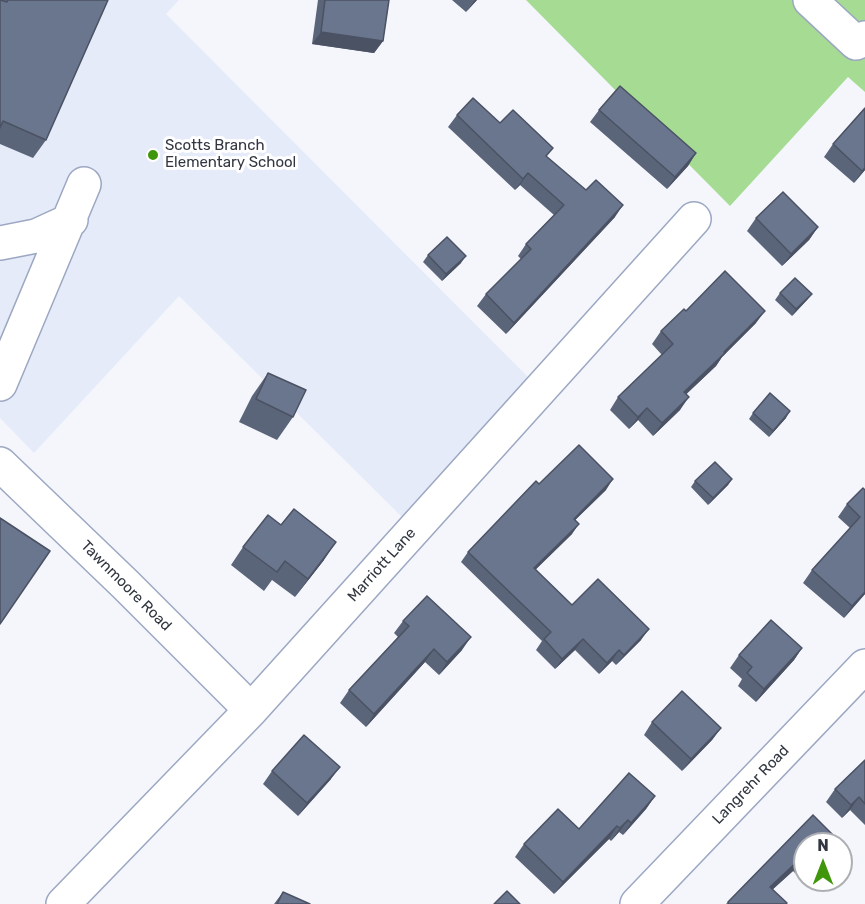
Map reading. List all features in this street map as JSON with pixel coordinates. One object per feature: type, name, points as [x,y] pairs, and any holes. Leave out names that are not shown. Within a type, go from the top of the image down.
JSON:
[{"type":"street","points":[[810,0],[861,40]]},
{"type":"street","points":[[0,384],[71,220],[84,184]]},
{"type":"street","name":"Marriott Lane","points":[[63,904],[251,710],[694,219]]},
{"type":"street","points":[[0,243],[36,236],[71,220]]},
{"type":"street","name":"Tawnmoore Road","points":[[0,464],[117,576],[251,710]]},
{"type":"street","name":"Langrehr Road","points":[[637,904],[865,666]]},
{"type":"shaded area","name":"Scotts Branch Elementary School","points":[[0,0],[179,0],[166,14],[528,377],[403,518],[179,296],[34,453],[0,418]]},
{"type":"green space","points":[[526,0],[865,0],[865,92],[848,77],[730,206]]},
{"type":"building","points":[[0,0],[7,2],[8,0],[108,0],[46,140],[3,121],[0,128]]},
{"type":"building","points":[[325,0],[389,0],[383,41],[321,32]]},
{"type":"building","points":[[620,86],[696,153],[675,177],[599,110]]},
{"type":"building","points":[[473,98],[500,123],[513,110],[553,148],[546,156],[586,190],[596,180],[623,205],[514,323],[486,294],[531,249],[526,244],[564,205],[528,173],[523,179],[457,115]]},
{"type":"building","points":[[865,108],[865,168],[862,171],[833,144]]},
{"type":"building","points":[[783,192],[818,227],[791,254],[756,218]]},
{"type":"building","points":[[447,237],[466,256],[446,274],[428,255]]},
{"type":"building","points":[[725,271],[765,311],[684,392],[689,397],[662,423],[647,408],[638,417],[618,397],[673,344],[661,331],[684,309],[686,311]]},
{"type":"building","points":[[795,278],[812,294],[796,309],[780,293]]},
{"type":"building","points":[[268,373],[306,390],[293,417],[256,399]]},
{"type":"building","points":[[770,393],[790,411],[773,431],[753,413]]},
{"type":"building","points":[[579,445],[613,479],[574,519],[579,524],[534,568],[572,605],[598,579],[649,629],[624,655],[619,650],[607,663],[583,639],[562,659],[544,639],[551,632],[468,552],[536,481],[539,484]]},
{"type":"building","points":[[715,462],[732,479],[713,498],[695,481]]},
{"type":"building","points":[[863,488],[865,490],[865,592],[852,606],[812,570],[860,517],[847,504]]},
{"type":"building","points":[[294,509],[336,542],[308,579],[285,561],[277,572],[243,547],[268,515],[281,525]]},
{"type":"building","points":[[0,518],[50,551],[0,624]]},
{"type":"building","points":[[427,596],[471,637],[447,662],[434,649],[374,714],[349,690],[409,626],[403,621]]},
{"type":"building","points":[[771,620],[802,648],[764,689],[747,673],[752,667],[739,655]]},
{"type":"building","points":[[682,691],[721,728],[691,759],[652,722]]},
{"type":"building","points":[[304,735],[340,767],[307,803],[272,771]]},
{"type":"building","points":[[865,760],[865,804],[859,797],[851,805],[835,789]]},
{"type":"building","points":[[629,773],[655,796],[631,823],[628,820],[620,828],[617,826],[563,882],[524,844],[558,809],[579,829]]},
{"type":"building","points":[[813,815],[830,832],[796,832]]},
{"type":"building","points":[[793,835],[793,865],[770,887],[787,903],[729,904],[728,902]]},
{"type":"building","points":[[507,891],[520,904],[494,904]]},
{"type":"building","points":[[283,892],[310,904],[277,904]]},
{"type":"place","name":"Scotts Branch Elementary School","points":[[153,155]]}]
